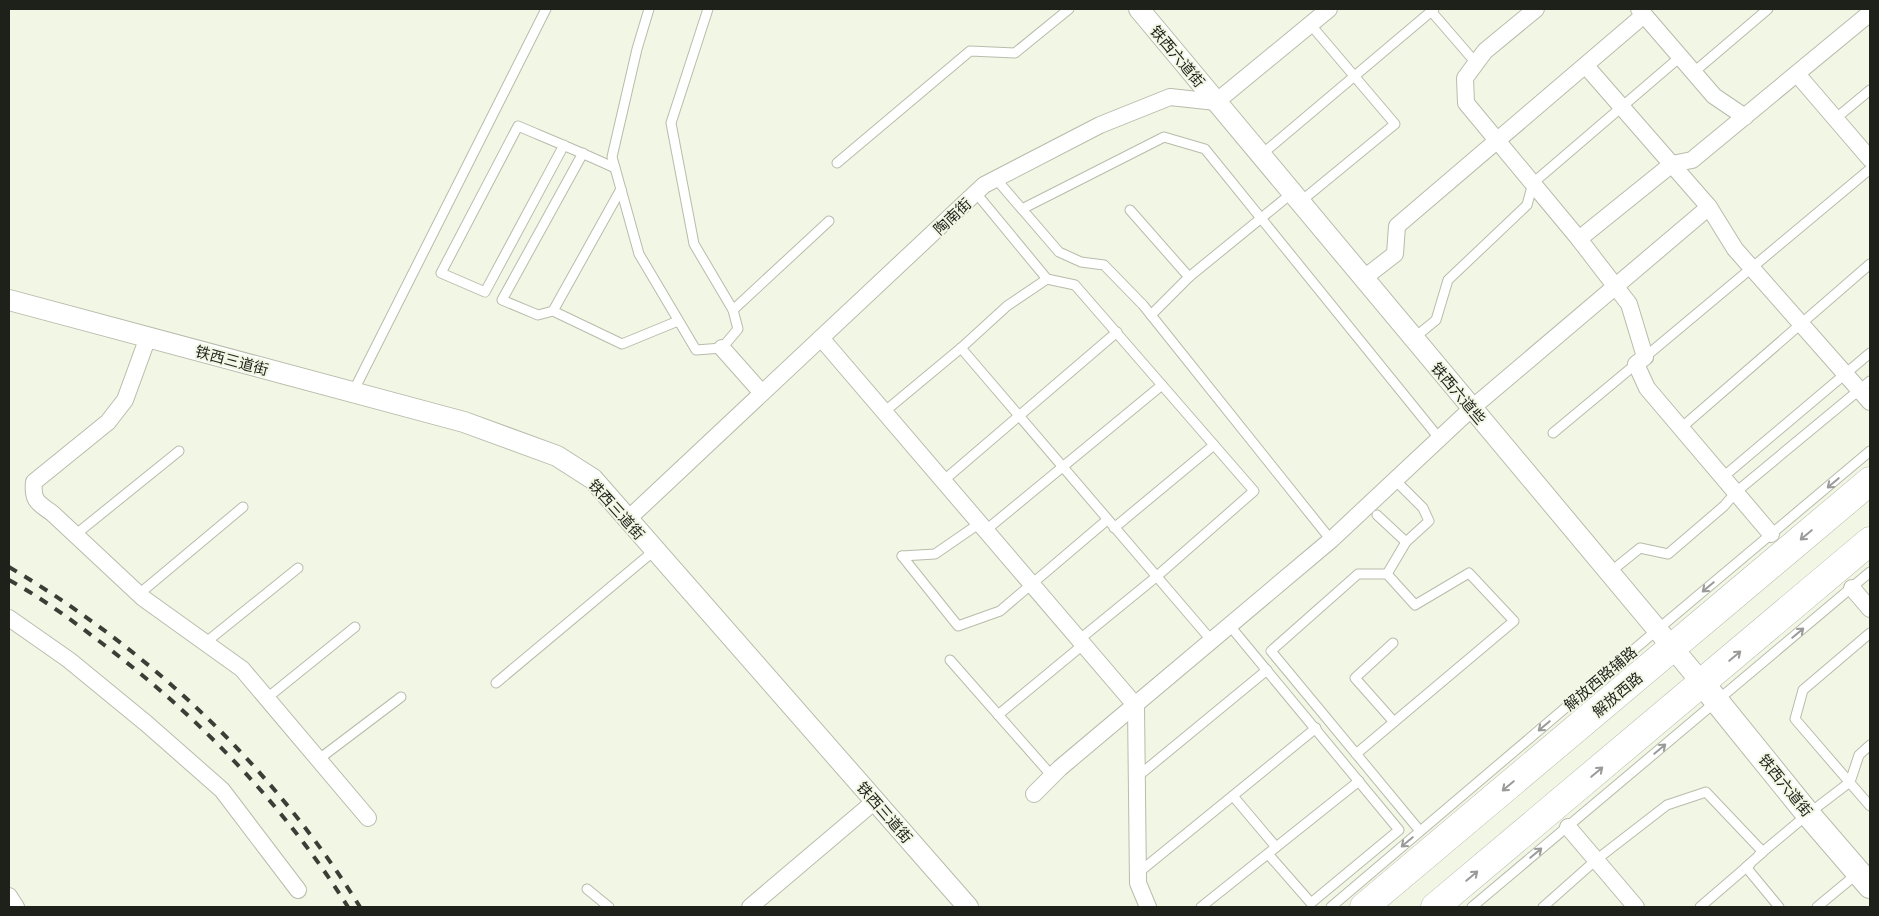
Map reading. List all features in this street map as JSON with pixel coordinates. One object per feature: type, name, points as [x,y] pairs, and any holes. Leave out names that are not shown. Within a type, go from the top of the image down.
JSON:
[{"type":"highway","name":"解放西路","points":[[1364,907],[1664,639],[1870,481]]},
{"type":"highway","points":[[1435,907],[1710,692],[1870,541]]},
{"type":"main road","name":"铁西六道街","points":[[1710,692],[1808,814],[1864,879]]},
{"type":"street","name":"铁西六道街","points":[[1139,9],[1216,102]]},
{"type":"street","points":[[1216,102],[1329,9]]},
{"type":"street","points":[[1536,9],[1485,51],[1476,63],[1465,78],[1466,103],[1579,239],[1629,304],[1647,388],[1771,534]]},
{"type":"street","points":[[1364,278],[1395,254],[1397,226],[1586,66],[1641,12],[1714,96],[1744,117]]},
{"type":"street","points":[[1579,239],[1672,164],[1692,160],[1870,13]]},
{"type":"street","points":[[1586,66],[1709,207],[1735,249],[1845,374],[1867,391]]},
{"type":"street","points":[[1797,74],[1870,159]]},
{"type":"street","name":"陶南街","points":[[628,519],[984,185],[1100,125],[1170,97],[1216,102]]},
{"type":"street","name":"铁西六道些","points":[[1216,102],[1710,692]]},
{"type":"street","points":[[1034,794],[1052,776],[1331,540],[1472,408],[1709,207]]},
{"type":"street","name":"铁西三道街","points":[[9,300],[464,422],[556,456],[593,479],[968,907]]},
{"type":"street","points":[[148,337],[125,400],[108,422],[34,482],[32,493],[36,502],[52,513],[139,594],[242,669],[368,818]]},
{"type":"street","points":[[821,338],[1136,706],[1138,883],[1148,907]]},
{"type":"street","points":[[722,348],[762,393]]},
{"type":"street","points":[[1852,588],[1870,609]]},
{"type":"street","points":[[9,618],[70,660],[222,790],[298,890]]},
{"type":"street","points":[[750,907],[875,801]]},
{"type":"street","points":[[1568,827],[1636,907]]},
{"type":"street","points":[[9,896],[16,907]]},
{"type":"lane","points":[[353,392],[546,9]]},
{"type":"lane","points":[[649,9],[637,49],[612,157],[639,254],[696,350],[722,348],[738,329],[733,310],[694,244],[671,123],[708,9]]},
{"type":"lane","points":[[837,163],[970,51],[1015,53],[1068,9]]},
{"type":"lane","points":[[1694,72],[1768,9]]},
{"type":"lane","points":[[1261,155],[1432,10],[1476,63]]},
{"type":"lane","points":[[1151,315],[1189,277],[1260,217],[1296,197],[1395,124],[1310,24]]},
{"type":"lane","points":[[1414,338],[1436,320],[1448,280],[1527,205],[1533,183],[1680,57]]},
{"type":"lane","points":[[1835,119],[1870,90]]},
{"type":"lane","points":[[616,168],[518,126],[441,273],[538,315],[553,311],[622,344],[678,321]]},
{"type":"lane","points":[[1022,209],[1164,137],[1205,149],[1439,438]]},
{"type":"lane","points":[[485,292],[564,145]]},
{"type":"lane","points":[[502,300],[583,153]]},
{"type":"lane","points":[[1553,433],[1870,169]]},
{"type":"lane","points":[[996,179],[1059,252],[1081,262],[1104,265],[1151,315],[1331,540]]},
{"type":"lane","points":[[553,311],[621,189]]},
{"type":"lane","points":[[976,193],[1047,279],[1075,285],[1254,491],[998,715]]},
{"type":"lane","points":[[1130,210],[1189,277]]},
{"type":"lane","points":[[733,310],[829,221]]},
{"type":"lane","points":[[1681,428],[1870,264]]},
{"type":"lane","points":[[884,412],[961,348],[1007,306],[1047,279]]},
{"type":"lane","points":[[943,480],[1117,332]]},
{"type":"lane","points":[[961,348],[1212,641]]},
{"type":"lane","points":[[1723,477],[1870,353]]},
{"type":"lane","points":[[1107,520],[1000,611],[958,626],[902,556],[935,554],[983,526],[1062,467],[1162,385]]},
{"type":"lane","points":[[1609,573],[1640,548],[1668,554],[1724,506],[1736,492],[1867,391]]},
{"type":"lane","points":[[1114,528],[1214,445]]},
{"type":"lane","points":[[75,534],[179,451]]},
{"type":"lane","name":"解放西路辅路","points":[[1331,907],[1420,831],[1664,639],[1771,534],[1870,451]]},
{"type":"lane","points":[[1387,574],[1406,542],[1429,520],[1423,508],[1395,480]]},
{"type":"lane","points":[[139,594],[243,507]]},
{"type":"lane","points":[[1377,515],[1406,542]]},
{"type":"lane","points":[[496,684],[654,550]]},
{"type":"lane","points":[[205,643],[298,568]]},
{"type":"lane","points":[[1472,907],[1568,827],[1710,692],[1852,588],[1870,572]]},
{"type":"lane","points":[[1356,754],[1514,621],[1469,573],[1415,605],[1387,574],[1358,574],[1270,651],[1420,831]]},
{"type":"lane","points":[[1230,626],[1399,830],[1311,904],[1268,854]]},
{"type":"lane","points":[[267,698],[355,627]]},
{"type":"lane","points":[[1870,634],[1803,690],[1795,719],[1870,806]]},
{"type":"lane","points":[[1393,643],[1355,678],[1394,722]]},
{"type":"lane","points":[[950,660],[1052,776]]},
{"type":"lane","points":[[1136,777],[1267,670]]},
{"type":"lane","points":[[319,760],[401,697]]},
{"type":"lane","points":[[1138,873],[1316,728]]},
{"type":"lane","points":[[1700,907],[1808,814],[1850,782],[1859,755],[1870,744]]},
{"type":"lane","points":[[1201,907],[1359,781]]},
{"type":"lane","points":[[1544,907],[1596,860],[1667,805],[1706,792],[1763,852]]},
{"type":"lane","points":[[1233,796],[1276,847]]},
{"type":"lane","points":[[1746,868],[1779,907]]},
{"type":"lane","points":[[1817,907],[1864,879]]},
{"type":"lane","points":[[587,889],[609,907]]},
{"type":"railway","points":[[9,567],[61,600],[112,636],[160,675],[205,716],[248,760],[288,807],[326,856],[360,907]]},
{"type":"railway","points":[[9,580],[69,618],[103,644],[206,732],[268,798],[323,869],[348,907]]}]
